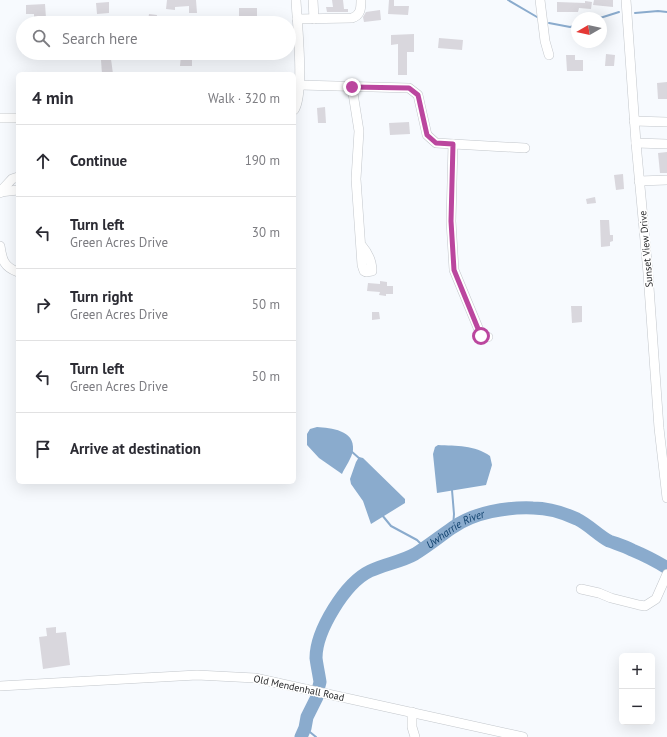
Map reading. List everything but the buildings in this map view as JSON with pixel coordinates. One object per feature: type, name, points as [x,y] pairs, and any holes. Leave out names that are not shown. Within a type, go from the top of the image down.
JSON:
[{"type":"street","points":[[296,0],[300,85],[298,104],[296,107]]},
{"type":"street","points":[[313,0],[314,19]]},
{"type":"street","points":[[297,19],[352,18],[357,16],[361,11],[361,0]]},
{"type":"street","points":[[540,0],[545,41],[549,55]]},
{"type":"street","name":"Sunset View Drive","points":[[626,0],[634,121],[648,273],[659,428],[667,498]]},
{"type":"street","points":[[300,85],[409,88],[418,95],[427,135],[436,143],[525,148]]},
{"type":"street","points":[[352,87],[359,131],[356,179],[362,246]]},
{"type":"street","points":[[0,118],[16,118]]},
{"type":"street","points":[[634,121],[667,122]]},
{"type":"street","points":[[636,143],[667,144]]},
{"type":"street","points":[[453,144],[451,221],[454,270],[481,336],[488,337]]},
{"type":"street","points":[[0,192],[12,179],[16,178]]},
{"type":"street","points":[[639,181],[667,180]]},
{"type":"street","points":[[0,192],[16,190]]},
{"type":"street","points":[[0,246],[2,259],[10,269],[16,271]]},
{"type":"street","points":[[581,589],[645,606],[656,599],[667,574]]},
{"type":"street","name":"Old Mendenhall Road","points":[[0,686],[198,675],[255,678],[523,737]]},
{"type":"street","points":[[412,712],[412,727],[415,737]]},
{"type":"water","points":[[317,427],[341,431],[350,438],[353,443],[353,450],[350,459],[342,474],[319,458],[307,445],[307,434],[310,429]]},
{"type":"water","points":[[438,445],[472,448],[484,452],[490,456],[492,465],[486,485],[437,493],[433,454],[435,447]]},
{"type":"water","points":[[359,457],[363,458],[405,499],[405,503],[371,524],[363,501],[351,484],[350,479]]},
{"type":"waterway","points":[[508,0],[537,17]]},
{"type":"waterway","points":[[635,13],[658,11],[667,12]]},
{"type":"waterway","points":[[607,16],[619,12]]},
{"type":"waterway","points":[[549,23],[571,27]]},
{"type":"waterway","points":[[351,451],[360,459]]},
{"type":"waterway","points":[[452,490],[454,514],[453,527]]},
{"type":"waterway","name":"Uwharrie River","points":[[319,686],[320,682],[316,658],[317,647],[326,622],[351,586],[370,571],[415,554],[452,528],[480,514],[512,508],[538,508],[561,513],[581,521],[609,541],[624,546],[667,568]]},
{"type":"waterway","points":[[382,515],[391,526],[417,540],[425,548]]},
{"type":"waterway","name":"Uwharrie River","points":[[301,737],[305,728],[307,717],[317,697]]},
{"type":"waterway","points":[[305,728],[316,737]]},
{"type":"route","points":[[352,87],[409,88],[418,95],[427,135],[436,143],[453,144],[451,221],[454,270],[481,336]]}]
